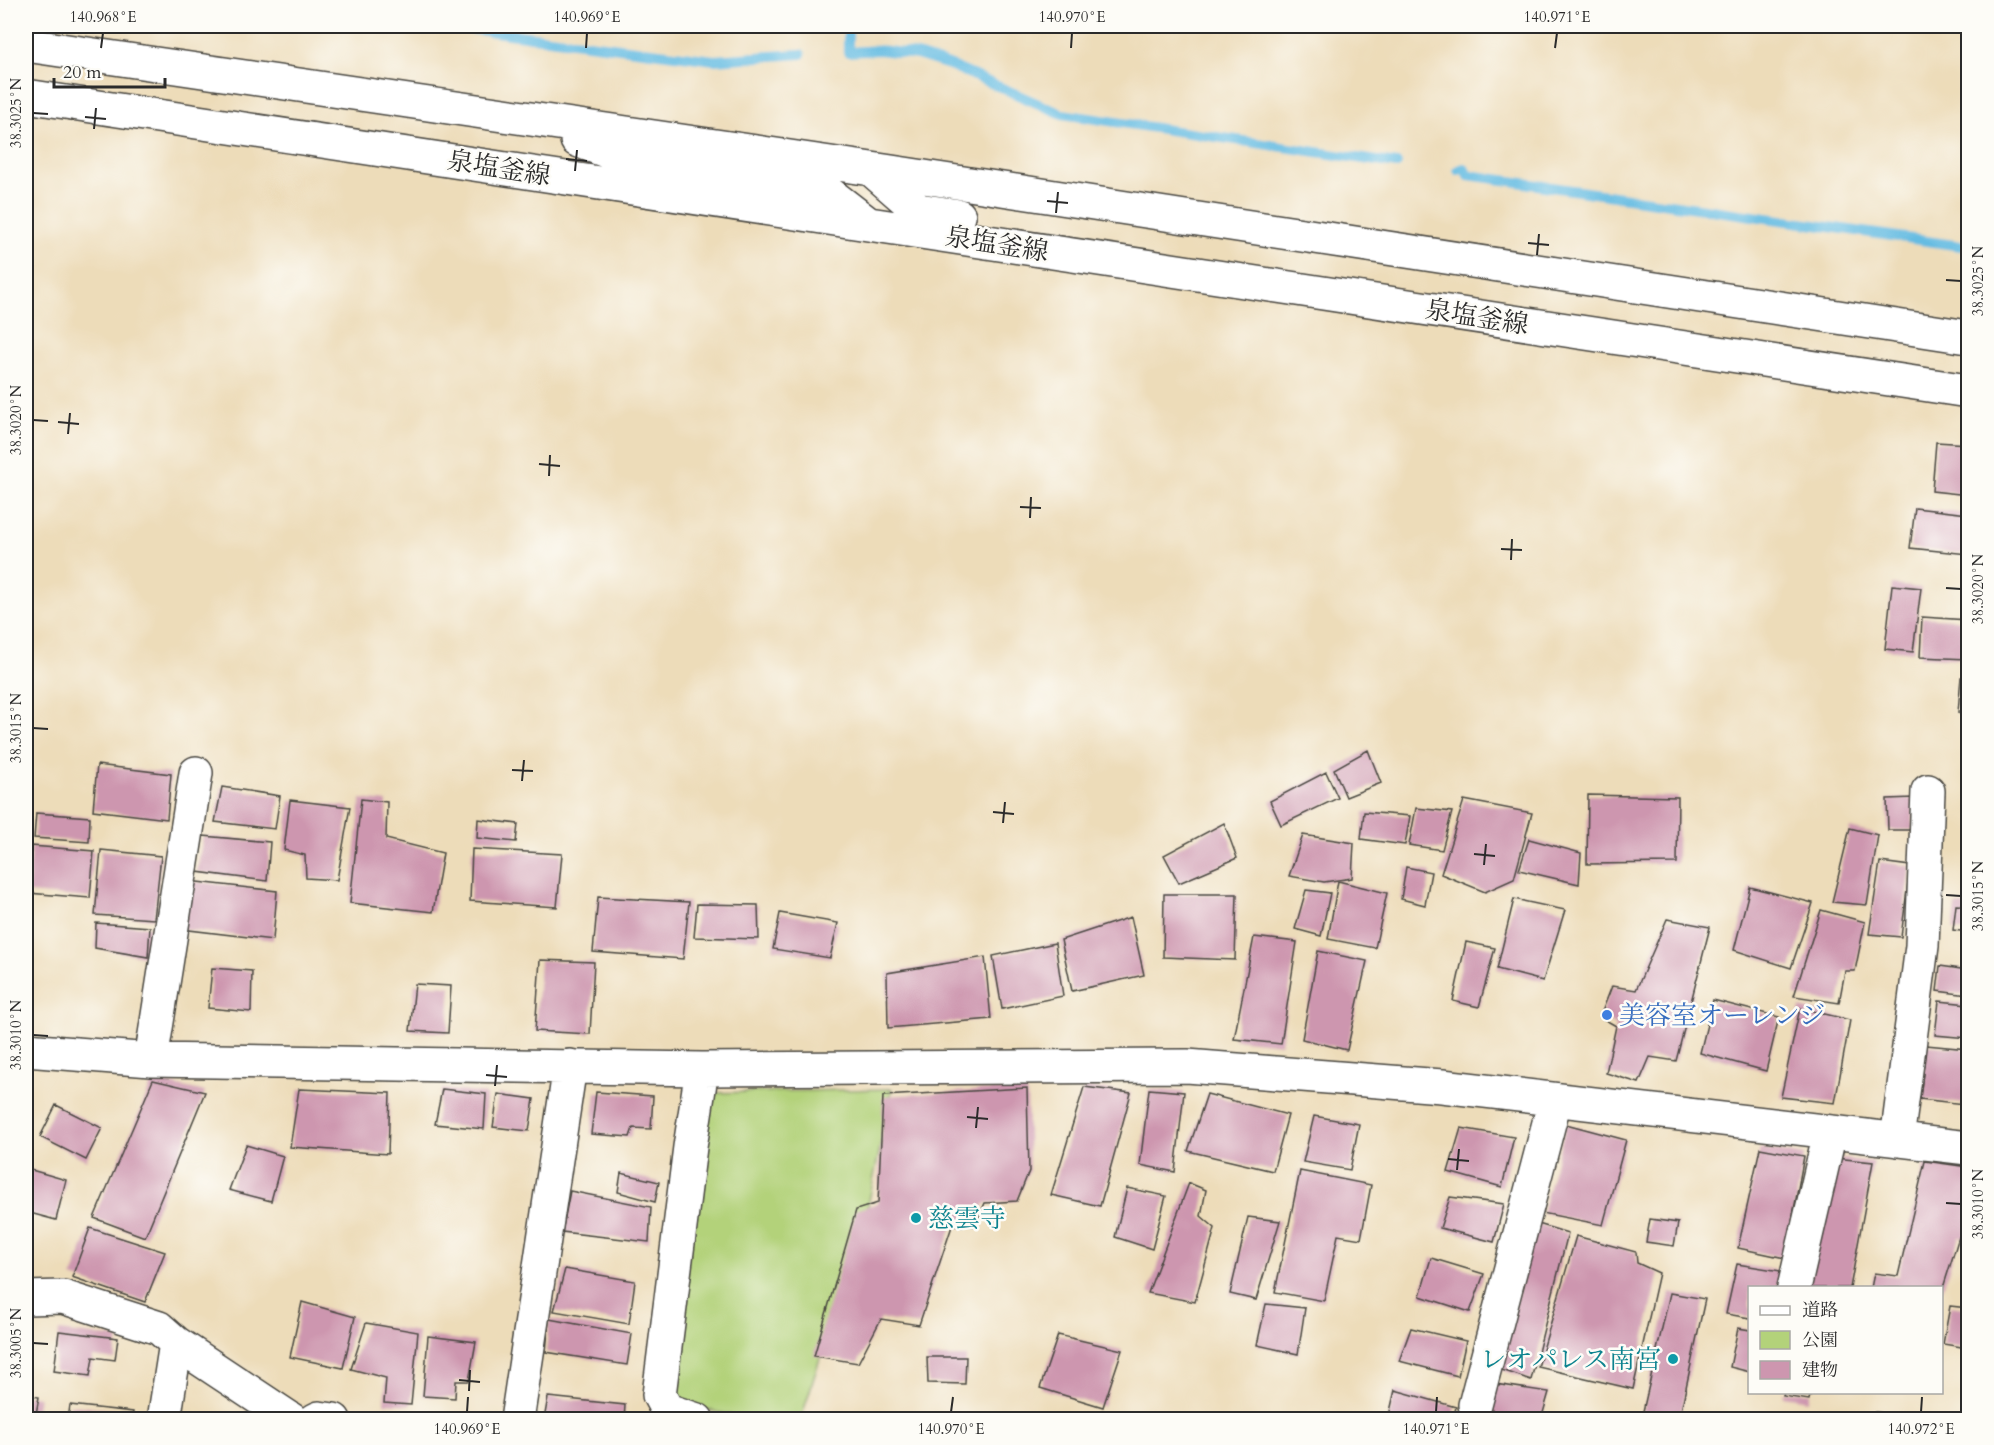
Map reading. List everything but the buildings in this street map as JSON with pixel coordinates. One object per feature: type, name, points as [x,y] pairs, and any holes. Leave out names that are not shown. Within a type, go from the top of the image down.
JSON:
[{"type":"main road","name":"泉塩釜線","points":[[26,45],[871,169],[1968,337]]},
{"type":"main road","name":"泉塩釜線","points":[[26,96],[1968,391]]},
{"type":"main road","points":[[514,117],[635,162],[826,191],[868,224]]},
{"type":"main road","points":[[871,169],[918,210],[1119,243],[1238,280]]},
{"type":"main road","points":[[152,1060],[195,773]]},
{"type":"main road","points":[[1897,1140],[1922,946],[1928,791]]},
{"type":"main road","points":[[26,1050],[152,1060],[702,1069],[1187,1066],[1442,1086],[1968,1148]]},
{"type":"main road","points":[[517,1419],[570,1066]]},
{"type":"main road","points":[[697,1419],[667,1410],[659,1395],[702,1069]]},
{"type":"main road","points":[[1475,1405],[1555,1100]]},
{"type":"main road","points":[[1794,1286],[1830,1132]]},
{"type":"main road","points":[[26,1298],[63,1297],[159,1328],[176,1343],[292,1419]]},
{"type":"main road","points":[[164,1419],[176,1343]]},
{"type":"main road","points":[[315,1419],[334,1419]]},
{"type":"green space","points":[[892,1089],[869,1201],[801,1419],[750,1419],[679,1404],[671,1384],[710,1093]]},
{"type":"waterway","points":[[447,26],[714,60],[801,54]]},
{"type":"waterway","points":[[842,26],[848,31],[848,52],[880,50],[917,55],[949,65],[1062,114],[1397,164]]},
{"type":"waterway","points":[[1458,170],[1464,168],[1468,175],[1968,247]]},
{"type":"place","name":"美容室オーレンジ","points":[[1607,1015]]},
{"type":"place","name":"慈雲寺","points":[[916,1218]]},
{"type":"place","name":"レオパレス南宮","points":[[1673,1359]]}]
